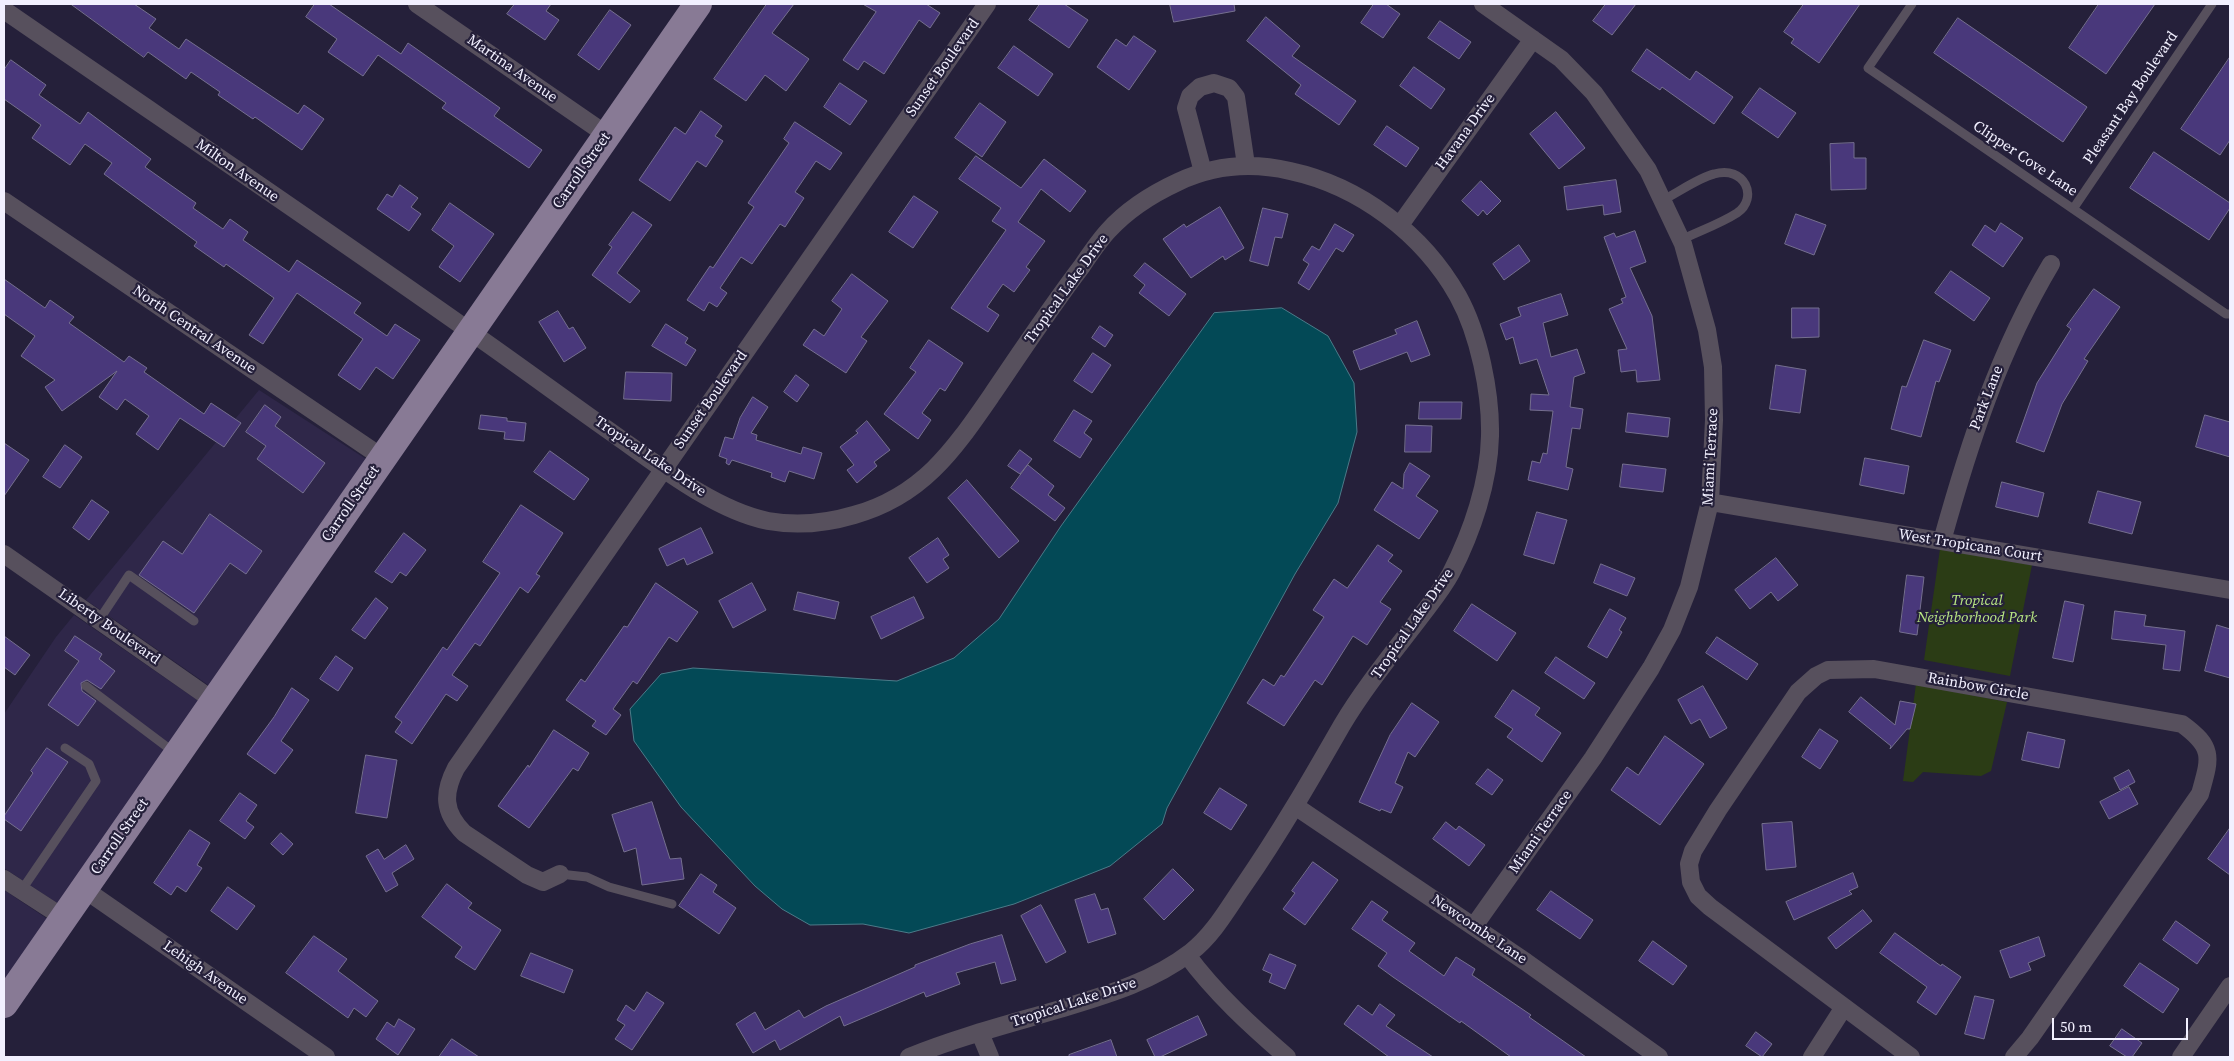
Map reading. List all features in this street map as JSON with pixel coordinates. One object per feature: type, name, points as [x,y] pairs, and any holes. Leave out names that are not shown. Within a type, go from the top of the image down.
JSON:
[{"type":"main road","name":"Carroll Street","points":[[4,1004],[698,4]]},
{"type":"street","name":"Martina Avenue","points":[[417,4],[607,135]]},
{"type":"street","name":"Sunset Boulevard","points":[[560,874],[543,882],[527,875],[464,834],[456,826],[445,797],[448,782],[663,469],[987,4]]},
{"type":"street","name":"Miami Terrace","points":[[1474,926],[1593,758],[1651,668],[1672,630],[1690,587],[1710,502],[1714,420],[1713,367],[1707,330],[1681,240],[1648,170],[1594,93],[1561,59],[1483,4]]},
{"type":"street","name":"Milton Avenue","points":[[4,10],[470,332]]},
{"type":"street","name":"Havana Drive","points":[[1400,225],[1533,39]]},
{"type":"street","points":[[1203,172],[1186,108],[1190,96],[1200,87],[1214,83],[1229,88],[1236,97],[1246,165]]},
{"type":"street","name":"Tropical Lake Drive","points":[[470,332],[663,469],[700,493],[766,521],[805,524],[838,520],[868,511],[900,496],[932,472],[956,447],[1067,285],[1109,230],[1143,201],[1203,172],[1246,165],[1296,172],[1342,188],[1369,202],[1400,225],[1436,264],[1459,298],[1470,323],[1488,396],[1490,440],[1483,489],[1471,526],[1449,577],[1352,708],[1264,856],[1217,925],[1202,942],[1187,954],[1148,979],[1099,998],[980,1032],[909,1057]]},
{"type":"street","name":"North Central Avenue","points":[[4,201],[383,458]]},
{"type":"street","name":"Park Lane","points":[[1942,541],[1979,417],[2016,326],[2051,264]]},
{"type":"street","name":"West Tropicana Court","points":[[1710,502],[2230,590]]},
{"type":"street","name":"Liberty Boulevard","points":[[4,554],[214,701]]},
{"type":"street","name":"Rainbow Circle","points":[[1911,1057],[1710,908],[1698,896],[1691,882],[1689,864],[1693,851],[1718,810],[1798,692],[1812,679],[1828,670],[1874,669],[2182,724],[2199,737],[2205,746],[2208,758],[2200,794],[2030,1038],[2014,1057]]},
{"type":"street","name":"Newcombe Lane","points":[[1295,806],[1474,926],[1660,1057]]},
{"type":"street","points":[[4,879],[64,918]]},
{"type":"street","name":"Lehigh Avenue","points":[[84,889],[326,1057]]},
{"type":"street","points":[[1187,954],[1203,976],[1250,1026],[1287,1057]]},
{"type":"street","points":[[2181,1057],[2230,986]]},
{"type":"street","points":[[1812,1057],[1844,1007]]},
{"type":"street","points":[[980,1032],[990,1057]]},
{"type":"lane","name":"Clipper Cove Lane","points":[[1912,4],[1868,68],[2229,315]]},
{"type":"lane","name":"Pleasant Bay Boulevard","points":[[2073,208],[2212,4]]},
{"type":"lane","points":[[1663,200],[1714,174],[1732,172],[1739,176],[1746,186],[1747,200],[1738,212],[1681,240]]},
{"type":"lane","points":[[99,620],[128,575],[194,621]]},
{"type":"lane","points":[[86,686],[177,754]]},
{"type":"lane","points":[[21,891],[96,782],[89,764],[66,748]]},
{"type":"lane","points":[[560,874],[587,877],[609,886],[672,904]]},
{"type":"shaded area","points":[[1282,308],[1328,336],[1354,383],[1357,432],[1338,503],[1295,574],[1167,808],[1162,824],[1110,866],[1014,904],[909,933],[863,924],[810,925],[782,909],[755,886],[681,807],[634,741],[630,709],[661,674],[693,668],[897,681],[954,658],[999,619],[1061,526],[1214,313]]},
{"type":"shaded area","points":[[259,390],[369,461],[211,687],[86,600]]},
{"type":"shaded area","points":[[74,615],[200,702],[60,905],[4,868],[4,714],[56,637]]},
{"type":"shaded area","points":[[4,890],[49,920],[4,984]]},
{"type":"green space","name":"Tropical Neighborhood Park","points":[[1940,549],[2032,565],[2010,676],[1924,660]]},
{"type":"green space","points":[[1916,684],[2007,702],[1991,771],[1981,776],[1923,772],[1913,782],[1903,781]]},
{"type":"building","points":[[71,4],[134,4],[156,19],[149,28],[179,49],[186,39],[298,114],[304,105],[324,119],[302,150],[255,117],[253,119],[218,95],[220,92],[191,72],[186,79],[148,52],[144,57]]},
{"type":"building","points":[[315,4],[329,4],[401,54],[408,43],[500,108],[494,116],[542,150],[529,168],[442,108],[446,103],[378,55],[363,76],[328,52],[337,39],[306,17]]},
{"type":"building","points":[[515,4],[551,4],[546,11],[559,20],[545,40],[507,14]]},
{"type":"building","points":[[767,4],[794,4],[772,33],[809,59],[786,91],[765,75],[746,101],[714,79]]},
{"type":"building","points":[[863,4],[926,4],[940,13],[930,28],[919,20],[884,74],[864,61],[858,70],[843,60],[876,12]]},
{"type":"building","points":[[1040,4],[1064,4],[1088,20],[1069,48],[1029,20]]},
{"type":"building","points":[[1170,4],[1234,4],[1235,11],[1174,22]]},
{"type":"building","points":[[1374,4],[1386,4],[1400,14],[1383,38],[1361,23]]},
{"type":"building","points":[[1606,4],[1636,4],[1612,35],[1593,21]]},
{"type":"building","points":[[1804,4],[1860,4],[1819,63],[1791,43],[1794,39],[1784,32]]},
{"type":"building","points":[[2099,4],[2155,4],[2106,74],[2069,48]]},
{"type":"building","points":[[610,10],[631,25],[599,70],[578,55]]},
{"type":"building","points":[[1266,17],[1300,46],[1292,56],[1356,101],[1339,125],[1295,94],[1301,85],[1247,41]]},
{"type":"building","points":[[1958,18],[2087,107],[2063,142],[1934,53]]},
{"type":"building","points":[[1440,21],[1471,42],[1459,59],[1428,38]]},
{"type":"building","points":[[1134,36],[1156,51],[1129,90],[1097,67],[1116,39],[1126,46]]},
{"type":"building","points":[[1014,46],[1053,74],[1038,96],[998,68]]},
{"type":"building","points":[[1647,49],[1690,80],[1696,71],[1733,97],[1714,124],[1662,87],[1660,90],[1632,71]]},
{"type":"building","points":[[2230,57],[2230,140],[2220,155],[2181,129]]},
{"type":"building","points":[[11,60],[46,85],[39,95],[80,124],[88,112],[151,159],[145,167],[196,203],[193,208],[223,229],[230,219],[248,232],[243,240],[289,272],[297,260],[361,303],[354,313],[387,336],[395,324],[420,340],[393,379],[376,367],[360,390],[338,375],[363,339],[297,293],[263,344],[249,335],[274,298],[226,264],[224,267],[194,246],[197,242],[104,174],[112,163],[85,144],[70,165],[32,138],[41,125],[4,99],[4,70]]},
{"type":"building","points":[[1414,67],[1445,89],[1431,109],[1400,86]]},
{"type":"building","points":[[840,83],[867,101],[850,125],[824,107]]},
{"type":"building","points":[[1760,88],[1796,113],[1778,138],[1742,113]]},
{"type":"building","points":[[980,103],[1006,122],[982,157],[955,138]]},
{"type":"building","points":[[701,111],[722,126],[715,136],[723,141],[706,167],[697,161],[670,201],[639,180],[675,127],[685,134]]},
{"type":"building","points":[[1556,112],[1585,148],[1559,169],[1530,134]]},
{"type":"building","points":[[795,122],[842,153],[830,170],[816,161],[795,192],[804,198],[785,227],[780,224],[752,264],[741,257],[720,288],[727,293],[717,307],[709,302],[704,311],[687,300],[710,266],[713,268],[754,207],[748,203],[789,143],[784,139]]},
{"type":"building","points":[[1387,126],[1419,148],[1406,167],[1374,145]]},
{"type":"building","points":[[1854,143],[1854,158],[1866,158],[1866,189],[1831,190],[1830,144]]},
{"type":"building","points":[[2154,152],[2230,203],[2230,208],[2209,240],[2130,188]]},
{"type":"building","points":[[976,156],[1021,188],[1044,159],[1086,191],[1070,212],[1041,189],[1018,222],[1045,241],[1026,267],[1030,270],[1014,292],[1003,284],[987,307],[999,315],[988,332],[951,308],[1006,230],[992,221],[1001,208],[959,179]]},
{"type":"building","points":[[1616,180],[1621,212],[1604,215],[1603,205],[1567,210],[1564,187]]},
{"type":"building","points":[[1481,181],[1501,201],[1487,215],[1483,210],[1478,216],[1462,201]]},
{"type":"building","points":[[400,185],[418,198],[411,207],[421,214],[409,231],[377,209],[387,194],[392,197]]},
{"type":"building","points":[[914,196],[938,212],[913,248],[889,232]]},
{"type":"building","points":[[450,203],[494,234],[460,282],[439,267],[454,246],[432,230]]},
{"type":"building","points":[[1220,207],[1244,248],[1225,260],[1223,256],[1191,278],[1163,239],[1184,224],[1186,227]]},
{"type":"building","points":[[1263,208],[1288,214],[1282,238],[1275,237],[1268,266],[1250,261]]},
{"type":"building","points":[[633,212],[652,225],[617,273],[640,291],[630,303],[592,275],[612,247],[609,245]]},
{"type":"building","points":[[1796,214],[1826,225],[1814,255],[1785,244]]},
{"type":"building","points":[[2001,223],[2023,238],[2003,267],[1972,245],[1985,225],[1995,232]]},
{"type":"building","points":[[1335,224],[1354,235],[1343,252],[1336,248],[1309,290],[1298,283],[1309,264],[1303,260],[1312,246],[1319,250]]},
{"type":"building","points":[[1635,231],[1646,262],[1630,268],[1652,316],[1660,380],[1637,382],[1636,370],[1621,372],[1618,350],[1627,349],[1609,309],[1623,303],[1621,299],[1626,297],[1604,237],[1614,233],[1616,237]]},
{"type":"building","points":[[1519,245],[1530,261],[1504,280],[1493,264]]},
{"type":"building","points":[[1145,263],[1186,294],[1169,316],[1139,293],[1145,285],[1134,276]]},
{"type":"building","points":[[1951,271],[1990,298],[1974,321],[1935,293]]},
{"type":"building","points":[[852,274],[888,301],[861,337],[867,341],[846,373],[803,345],[814,329],[824,336],[842,309],[832,301]]},
{"type":"building","points":[[4,279],[45,308],[50,300],[74,317],[69,323],[124,362],[129,356],[147,368],[144,372],[204,414],[211,403],[241,423],[224,447],[180,418],[158,450],[136,434],[149,416],[125,399],[117,410],[99,397],[117,371],[62,411],[45,387],[55,380],[21,356],[35,336],[4,314]]},
{"type":"building","points":[[2094,289],[2120,307],[2084,359],[2088,361],[2062,404],[2044,452],[2016,442],[2037,383],[2071,329],[2067,326]]},
{"type":"building","points":[[1561,294],[1568,315],[1543,323],[1551,357],[1577,349],[1585,373],[1574,377],[1570,407],[1583,409],[1580,429],[1572,428],[1566,467],[1573,469],[1568,490],[1528,480],[1532,461],[1540,463],[1543,453],[1547,454],[1553,411],[1530,410],[1531,394],[1549,395],[1537,359],[1520,364],[1513,337],[1506,340],[1500,324],[1521,316],[1518,308]]},
{"type":"building","points":[[1792,308],[1819,308],[1819,337],[1792,338]]},
{"type":"building","points":[[558,311],[569,329],[573,327],[586,348],[564,362],[539,322]]},
{"type":"building","points":[[1417,321],[1430,355],[1411,362],[1407,352],[1360,370],[1353,351],[1397,334],[1395,330]]},
{"type":"building","points":[[666,324],[688,338],[685,343],[696,350],[686,366],[652,346]]},
{"type":"building","points":[[1100,326],[1113,335],[1105,347],[1092,338]]},
{"type":"building","points":[[929,340],[963,363],[945,391],[940,388],[922,413],[931,420],[918,439],[884,414],[916,372],[910,368]]},
{"type":"building","points":[[1924,340],[1951,350],[1939,382],[1936,381],[1921,437],[1891,429],[1902,386],[1906,387]]},
{"type":"building","points":[[1093,353],[1111,365],[1092,393],[1074,381]]},
{"type":"building","points":[[1776,365],[1806,370],[1800,413],[1770,409]]},
{"type":"building","points":[[626,372],[672,373],[671,401],[624,399]]},
{"type":"building","points":[[796,375],[809,385],[797,402],[784,392]]},
{"type":"building","points":[[753,397],[768,407],[751,433],[757,435],[756,440],[801,454],[803,447],[822,453],[814,479],[789,471],[785,482],[771,477],[772,473],[732,460],[729,465],[726,463],[727,459],[719,456],[725,437],[733,439],[740,418]]},
{"type":"building","points":[[1420,402],[1462,402],[1461,419],[1419,419]]},
{"type":"building","points":[[265,405],[281,417],[275,426],[325,463],[303,493],[257,459],[266,446],[246,432]]},
{"type":"building","points":[[1074,410],[1092,421],[1084,433],[1092,439],[1080,458],[1054,441]]},
{"type":"building","points":[[1628,413],[1670,418],[1668,437],[1626,432]]},
{"type":"building","points":[[481,415],[507,418],[507,421],[526,423],[524,441],[504,439],[505,432],[479,429]]},
{"type":"building","points":[[2205,415],[2230,422],[2230,457],[2196,447]]},
{"type":"building","points":[[867,421],[890,450],[874,462],[877,466],[857,483],[847,470],[854,465],[840,447],[858,433],[856,431]]},
{"type":"building","points":[[1406,425],[1432,426],[1431,452],[1405,452]]},
{"type":"building","points":[[4,443],[29,460],[4,496]]},
{"type":"building","points":[[65,445],[82,457],[60,488],[43,477]]},
{"type":"building","points":[[1020,450],[1032,459],[1020,474],[1008,466]]},
{"type":"building","points":[[550,451],[589,479],[574,500],[534,472]]},
{"type":"building","points":[[1865,458],[1909,466],[1904,494],[1860,485]]},
{"type":"building","points":[[1410,463],[1430,476],[1416,496],[1438,511],[1419,539],[1374,510],[1392,482],[1403,489],[1404,474]]},
{"type":"building","points":[[1623,464],[1666,469],[1663,492],[1620,487]]},
{"type":"building","points":[[1028,465],[1054,486],[1048,495],[1065,508],[1055,521],[1011,488]]},
{"type":"building","points":[[967,480],[1019,541],[999,558],[948,498]]},
{"type":"building","points":[[2002,482],[2044,493],[2038,517],[1996,507]]},
{"type":"building","points":[[2098,491],[2141,502],[2132,534],[2089,523]]},
{"type":"building","points":[[92,500],[109,512],[89,540],[73,528]]},
{"type":"building","points":[[521,505],[563,533],[536,574],[540,576],[528,593],[520,587],[480,646],[475,643],[452,675],[468,686],[457,701],[446,694],[412,744],[395,732],[402,722],[395,717],[443,647],[447,650],[500,573],[483,562]]},
{"type":"building","points":[[1537,512],[1567,520],[1554,564],[1524,555]]},
{"type":"building","points":[[210,514],[262,551],[246,574],[230,563],[194,613],[139,575],[163,541],[182,554]]},
{"type":"building","points":[[701,528],[713,553],[687,565],[684,558],[667,566],[659,549]]},
{"type":"building","points":[[404,533],[426,550],[406,576],[400,572],[392,583],[375,572]]},
{"type":"building","points":[[938,538],[949,555],[943,559],[949,568],[927,583],[909,558]]},
{"type":"building","points":[[1378,545],[1393,555],[1388,561],[1402,571],[1380,602],[1391,609],[1367,645],[1353,636],[1322,685],[1315,680],[1284,726],[1247,703],[1263,679],[1274,686],[1281,675],[1284,677],[1324,617],[1313,610],[1334,579],[1347,588]]},
{"type":"building","points":[[1776,558],[1798,585],[1778,601],[1771,592],[1750,609],[1735,590]]},
{"type":"building","points":[[1601,564],[1635,578],[1627,596],[1594,583]]},
{"type":"building","points":[[1907,575],[1924,577],[1917,635],[1900,632]]},
{"type":"building","points":[[656,583],[698,612],[677,642],[669,637],[637,684],[633,681],[613,709],[621,715],[606,735],[592,726],[596,721],[566,700],[581,679],[585,682],[624,626],[627,627]]},
{"type":"building","points":[[752,583],[766,610],[733,628],[719,601]]},
{"type":"building","points":[[798,592],[839,602],[835,619],[794,610]]},
{"type":"building","points":[[914,597],[924,618],[881,639],[871,617]]},
{"type":"building","points":[[376,598],[388,608],[365,639],[352,630]]},
{"type":"building","points":[[2065,601],[2084,605],[2073,662],[2053,658]]},
{"type":"building","points":[[1472,604],[1516,633],[1497,661],[1454,631]]},
{"type":"building","points":[[1610,609],[1626,618],[1619,630],[1622,632],[1607,658],[1588,647]]},
{"type":"building","points":[[2115,611],[2146,615],[2144,626],[2185,631],[2180,671],[2163,669],[2166,645],[2112,639]]},
{"type":"building","points":[[2217,625],[2230,629],[2230,678],[2205,671]]},
{"type":"building","points":[[4,636],[30,655],[15,675],[4,667]]},
{"type":"building","points":[[75,636],[102,654],[99,659],[115,671],[101,689],[87,680],[81,683],[82,691],[96,701],[78,726],[48,705],[79,661],[65,651]]},
{"type":"building","points":[[1717,637],[1758,664],[1747,680],[1706,653]]},
{"type":"building","points":[[336,656],[353,668],[338,691],[320,679]]},
{"type":"building","points":[[1556,657],[1595,683],[1584,699],[1545,673]]},
{"type":"building","points":[[1703,686],[1727,728],[1710,738],[1700,719],[1691,724],[1678,700]]},
{"type":"building","points":[[292,688],[309,700],[281,741],[293,750],[275,774],[247,754]]},
{"type":"building","points":[[1513,690],[1540,708],[1535,715],[1561,733],[1542,762],[1507,737],[1513,729],[1495,717]]},
{"type":"building","points":[[1861,697],[1895,725],[1900,701],[1916,704],[1910,729],[1907,729],[1890,749],[1891,746],[1849,712]]},
{"type":"building","points":[[1412,703],[1439,722],[1415,757],[1408,752],[1395,783],[1403,787],[1391,813],[1381,809],[1380,811],[1359,802],[1390,735]]},
{"type":"building","points":[[1820,729],[1838,741],[1820,769],[1802,757]]},
{"type":"building","points":[[554,730],[589,753],[578,771],[573,768],[529,828],[498,806],[528,765],[529,767]]},
{"type":"building","points":[[2028,732],[2065,740],[2059,768],[2022,760]]},
{"type":"building","points":[[1665,736],[1704,764],[1660,825],[1611,790],[1627,767],[1638,775]]},
{"type":"building","points":[[47,748],[68,762],[21,831],[4,819],[4,816],[33,773],[31,771]]},
{"type":"building","points":[[366,755],[397,760],[387,818],[356,813]]},
{"type":"building","points":[[1488,769],[1503,780],[1492,795],[1476,784]]},
{"type":"building","points":[[2129,770],[2135,782],[2120,790],[2114,778]]},
{"type":"building","points":[[2129,787],[2138,804],[2109,819],[2100,802]]},
{"type":"building","points":[[1220,788],[1247,805],[1231,830],[1204,813]]},
{"type":"building","points":[[240,793],[257,805],[246,821],[254,827],[245,839],[220,821]]},
{"type":"building","points":[[652,802],[670,859],[681,858],[684,879],[642,885],[636,848],[624,852],[612,815]]},
{"type":"building","points":[[1446,822],[1456,830],[1459,826],[1485,845],[1469,866],[1433,839]]},
{"type":"building","points":[[1792,822],[1796,867],[1766,870],[1762,824]]},
{"type":"building","points":[[2230,828],[2230,875],[2208,859]]},
{"type":"building","points":[[190,830],[210,843],[197,865],[202,868],[186,892],[177,886],[171,895],[154,883]]},
{"type":"building","points":[[281,833],[293,844],[283,855],[271,844]]},
{"type":"building","points":[[406,845],[414,859],[392,873],[398,885],[386,892],[366,856],[378,849],[384,859]]},
{"type":"building","points":[[1313,862],[1338,880],[1305,925],[1283,909],[1295,893],[1292,891]]},
{"type":"building","points":[[1173,869],[1194,890],[1164,920],[1144,899]]},
{"type":"building","points":[[1853,873],[1858,887],[1849,891],[1852,894],[1794,920],[1786,902]]},
{"type":"building","points":[[701,874],[717,885],[713,892],[736,908],[719,934],[679,906]]},
{"type":"building","points":[[447,884],[472,903],[468,908],[501,930],[475,970],[455,957],[462,947],[422,917]]},
{"type":"building","points":[[228,887],[255,906],[237,930],[211,911]]},
{"type":"building","points":[[1551,891],[1593,920],[1580,939],[1537,910]]},
{"type":"building","points":[[1095,894],[1101,910],[1108,908],[1116,934],[1088,943],[1075,900]]},
{"type":"building","points":[[1372,901],[1388,912],[1382,920],[1415,943],[1409,951],[1444,976],[1456,957],[1475,969],[1472,975],[1531,1015],[1529,1017],[1586,1057],[1511,1057],[1461,1021],[1460,1023],[1393,977],[1378,966],[1387,953],[1352,929]]},
{"type":"building","points":[[1041,905],[1066,952],[1046,963],[1021,916]]},
{"type":"building","points":[[1863,910],[1872,921],[1836,949],[1828,938]]},
{"type":"building","points":[[2176,921],[2210,945],[2197,964],[2163,940]]},
{"type":"building","points":[[1895,933],[1941,966],[1942,964],[1961,977],[1936,1015],[1917,1002],[1927,987],[1880,953]]},
{"type":"building","points":[[1002,935],[1016,980],[1001,984],[995,962],[956,973],[960,984],[926,997],[924,992],[844,1026],[840,1016],[780,1050],[775,1040],[753,1053],[736,1024],[755,1012],[765,1030],[799,1010],[804,1018],[826,1006],[915,967],[915,965],[970,944]]},
{"type":"building","points":[[314,936],[347,959],[338,971],[378,1001],[366,1017],[354,1008],[348,1018],[286,973]]},
{"type":"building","points":[[2039,937],[2045,956],[2028,963],[2031,970],[2010,978],[2000,951]]},
{"type":"building","points":[[1653,941],[1687,966],[1673,985],[1639,961]]},
{"type":"building","points":[[531,953],[573,970],[564,993],[521,976]]},
{"type":"building","points":[[1270,954],[1296,965],[1285,989],[1269,982],[1272,974],[1263,970]]},
{"type":"building","points":[[2140,963],[2179,989],[2163,1013],[2124,986]]},
{"type":"building","points":[[647,992],[664,1003],[632,1050],[615,1039],[625,1025],[617,1020],[626,1005],[634,1011]]},
{"type":"building","points":[[1975,996],[1994,1000],[1984,1039],[1965,1034]]},
{"type":"building","points":[[1380,1004],[1395,1015],[1386,1026],[1433,1057],[1389,1057],[1344,1024],[1358,1005],[1372,1015]]},
{"type":"building","points":[[1198,1016],[1207,1035],[1160,1057],[1155,1057],[1147,1040]]},
{"type":"building","points":[[399,1019],[415,1029],[398,1055],[376,1039],[387,1022],[394,1027]]},
{"type":"building","points":[[2122,1029],[2142,1043],[2132,1057],[2127,1057],[2110,1046]]},
{"type":"building","points":[[1756,1032],[1772,1044],[1762,1057],[1746,1046]]},
{"type":"building","points":[[452,1039],[479,1057],[439,1057]]},
{"type":"building","points":[[1111,1040],[1117,1057],[1069,1057],[1069,1055]]}]
